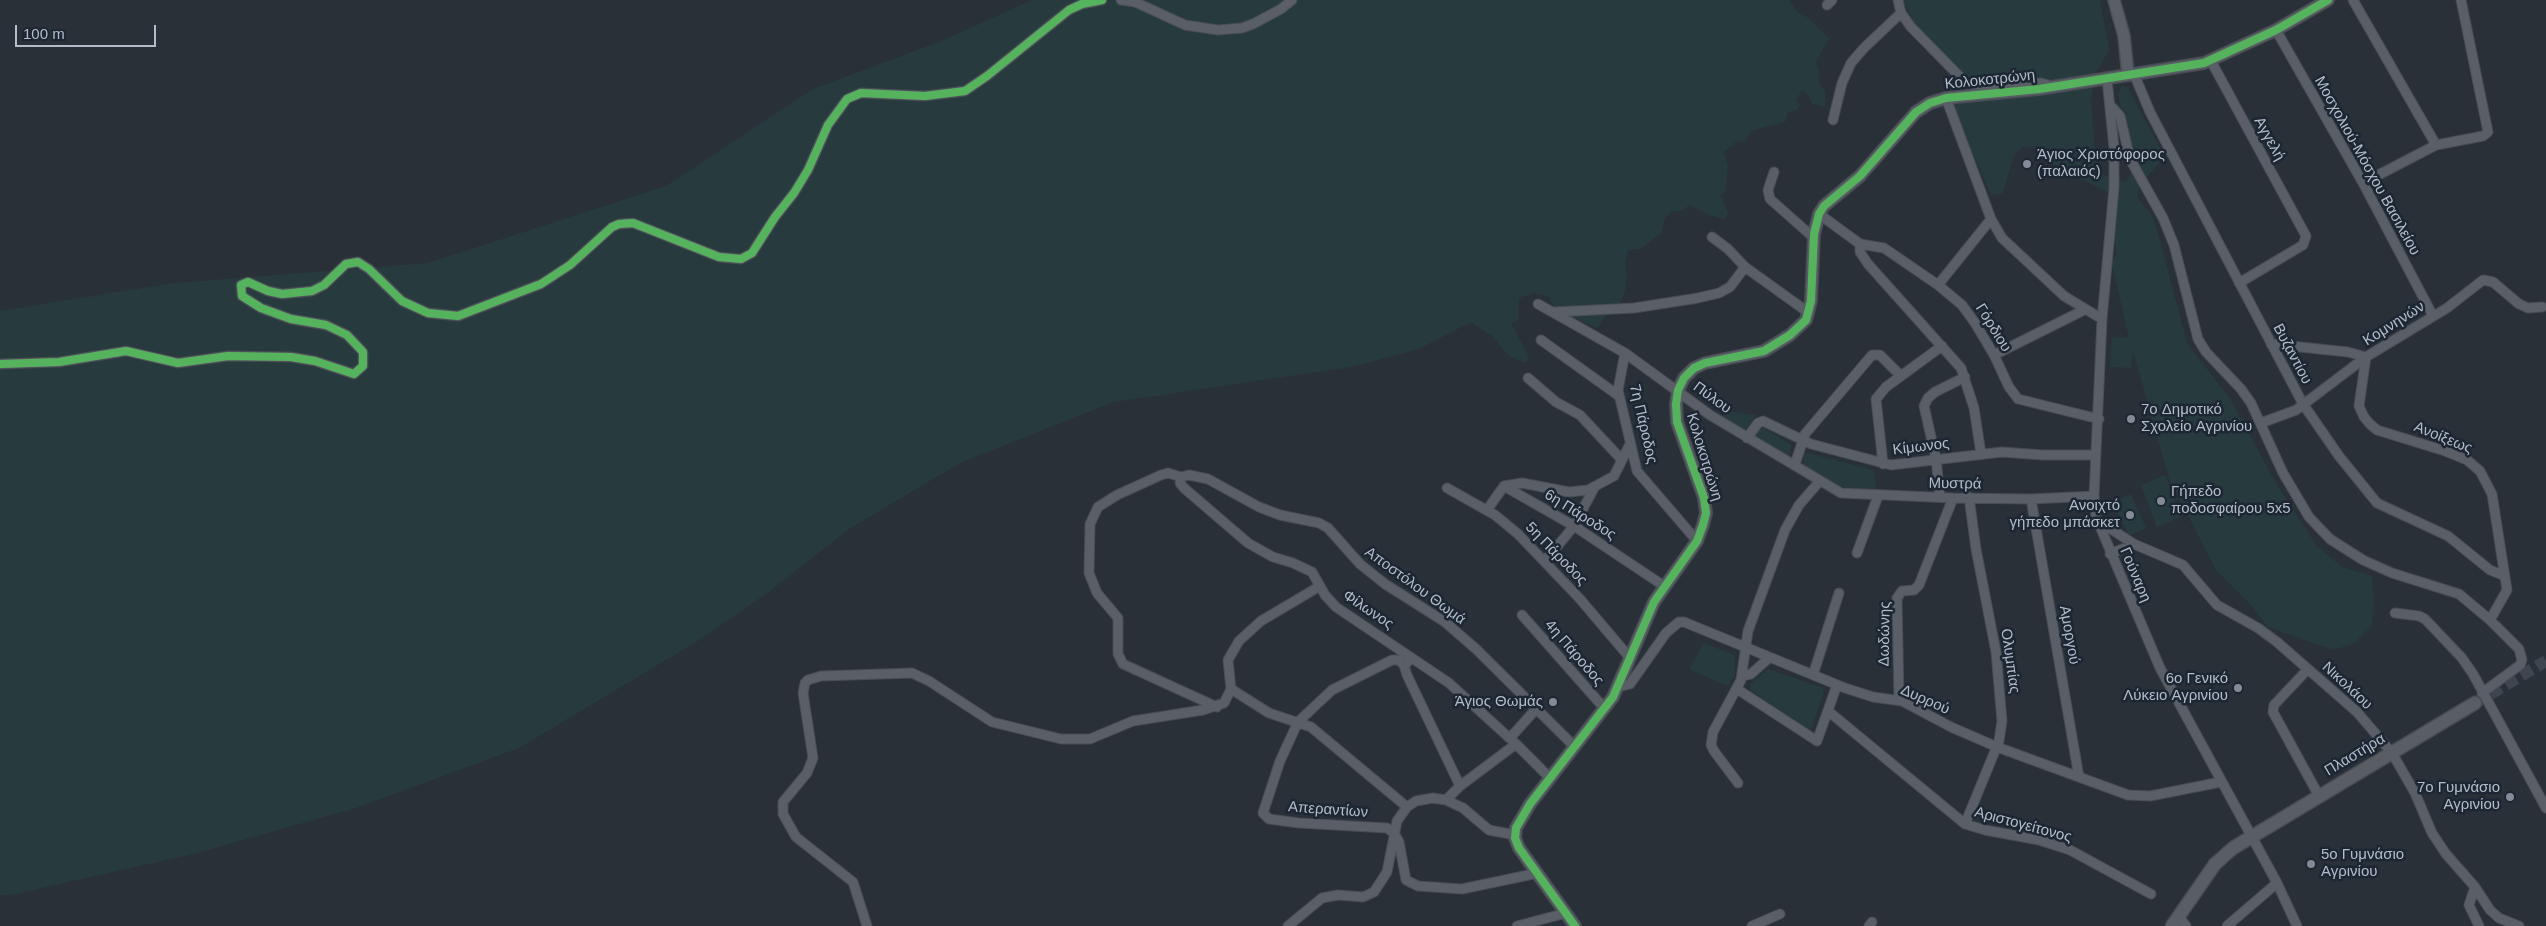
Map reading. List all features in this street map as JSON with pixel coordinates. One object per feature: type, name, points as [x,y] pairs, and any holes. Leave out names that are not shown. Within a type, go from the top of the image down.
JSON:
[{"type":"main road","name":"Πλαστήρα","points":[[2179,923],[2215,864],[2228,852],[2479,698]]},
{"type":"street","points":[[0,364],[59,362],[126,351],[178,363],[228,356],[291,357],[315,361],[354,374],[363,366],[364,352],[347,335],[326,324],[291,319],[261,308],[242,296],[241,285],[248,282],[268,291],[282,294],[312,291],[324,285],[346,264],[358,262],[369,269],[402,301],[428,312],[458,316],[541,284],[570,265],[612,227],[619,224],[633,223],[719,257],[741,259],[752,252],[775,217],[794,193],[808,170],[828,125],[847,99],[861,93],[925,96],[965,90],[987,76],[1069,10],[1082,4],[1102,0]]},
{"type":"street","points":[[1121,0],[1135,2],[1185,25],[1218,30],[1242,28],[1253,24],[1281,9],[1292,0]]},
{"type":"street","points":[[1898,0],[1901,13],[1910,27],[1954,73],[1969,83],[1991,87],[2041,83],[2054,87]]},
{"type":"street","points":[[2114,0],[2124,36],[2131,75]]},
{"type":"street","name":"Κολοκοτρώνη","points":[[1819,214],[1830,200],[1860,176],[1916,112],[1927,104],[1946,98],[2054,87],[2211,61],[2276,30],[2328,0]]},
{"type":"street","points":[[2353,0],[2436,145]]},
{"type":"street","points":[[2363,183],[2436,145],[2483,136],[2488,132],[2462,0]]},
{"type":"street","points":[[1832,120],[1842,83],[1851,63],[1901,13]]},
{"type":"street","name":"Mοσχολιού-Μόσχου Βασιλείου","points":[[2276,30],[2363,183],[2433,316]]},
{"type":"street","name":"Αγγελή","points":[[2211,61],[2305,230],[2306,236],[2303,246],[2239,283]]},
{"type":"street","name":"Βυζαντίου","points":[[2131,75],[2303,404],[2339,456],[2377,504],[2448,536],[2490,570],[2505,576]]},
{"type":"street","name":"Γούναρη","points":[[2107,79],[2114,188],[2102,319],[2099,419],[2094,496],[2098,525],[2160,668],[2252,836],[2298,926]]},
{"type":"street","points":[[1946,98],[1991,219],[2010,248],[2064,296],[2084,310],[2102,319]]},
{"type":"street","points":[[2110,104],[2120,116],[2130,159],[2163,218],[2174,245],[2198,339],[2219,368],[2241,389],[2261,423],[2283,474],[2304,510],[2330,539],[2357,557],[2392,573],[2450,590],[2490,620],[2517,646],[2522,660],[2517,668],[2479,698]]},
{"type":"street","points":[[1774,172],[1768,190],[1770,199],[1814,238]]},
{"type":"street","points":[[1678,390],[1684,378],[1694,368],[1705,363],[1764,351],[1790,335],[1806,320],[1809,313],[1814,238],[1819,214]]},
{"type":"street","name":"Γόρδιου","points":[[1819,214],[1860,244],[1884,248],[1938,285],[1966,310],[1994,355],[2008,387],[2018,399],[2099,419]]},
{"type":"street","points":[[1938,285],[1991,219]]},
{"type":"street","points":[[1712,237],[1728,249],[1745,267],[1809,313]]},
{"type":"street","name":"Γόρδιου","points":[[1860,244],[1860,252],[1868,264],[1958,363],[1966,377],[1974,408],[1981,454]]},
{"type":"street","points":[[1554,312],[1634,308],[1698,298],[1719,293],[1730,287],[1745,267]]},
{"type":"street","name":"Κομνηνών","points":[[2261,423],[2289,414],[2366,357],[2459,299],[2480,281],[2493,282],[2519,304],[2528,308],[2542,307]]},
{"type":"street","name":"Πύλου","points":[[1538,304],[1624,354],[1678,390],[1710,415],[1795,464],[1819,482]]},
{"type":"street","points":[[1994,355],[2084,310]]},
{"type":"street","points":[[1541,340],[1619,396]]},
{"type":"street","points":[[2271,344],[2348,352],[2366,357]]},
{"type":"street","points":[[1883,464],[1876,399],[1886,387],[1942,346]]},
{"type":"street","name":"7η Πάροδος","points":[[1624,354],[1618,382],[1619,396],[1637,470],[1696,541]]},
{"type":"street","points":[[1795,464],[1802,440],[1811,427],[1872,355],[1880,355],[1901,376]]},
{"type":"street","name":"Ανοίξεως","points":[[2366,357],[2359,402],[2360,410],[2366,421],[2377,430],[2399,435],[2467,460],[2485,478],[2492,494],[2505,576],[2506,594],[2490,620]]},
{"type":"street","points":[[1940,498],[1936,459],[1924,412],[1925,402],[1935,392],[1966,377]]},
{"type":"street","points":[[1528,378],[1556,402],[1580,416],[1622,460]]},
{"type":"street","name":"Κολοκοτρώνη","points":[[1515,835],[1521,818],[1605,709],[1618,687],[1664,586],[1696,541],[1705,521],[1706,505],[1678,428],[1676,404],[1678,390]]},
{"type":"street","name":"Κίμωνος","points":[[1747,438],[1758,423],[1766,422],[1802,440],[1883,464],[2008,452],[2043,455],[2096,455]]},
{"type":"street","points":[[1487,510],[1504,486],[1522,484],[1570,492],[1594,488],[1614,476],[1630,444]]},
{"type":"street","name":"Αποστόλου Θωμά","points":[[1217,707],[1123,664],[1118,654],[1118,618],[1097,593],[1089,573],[1090,524],[1098,507],[1117,495],[1168,473],[1208,479],[1260,507],[1280,515],[1319,523],[1328,528],[1360,564],[1385,584],[1445,622],[1476,649],[1575,747]]},
{"type":"street","name":"Φίλωνος","points":[[1185,476],[1179,480],[1184,488],[1248,542],[1273,557],[1309,570],[1336,607],[1449,683],[1513,741],[1550,778]]},
{"type":"street","points":[[1738,783],[1714,751],[1711,738],[1742,676],[1748,632],[1785,530],[1799,505],[1819,482]]},
{"type":"street","name":"Μυστρά","points":[[1819,482],[1841,493],[1878,496],[2031,499],[2094,496]]},
{"type":"street","name":"6η Πάροδος","points":[[1504,486],[1574,526],[1664,586]]},
{"type":"street","name":"5η Πάροδος","points":[[1447,488],[1487,510],[1506,524],[1545,561],[1630,658]]},
{"type":"street","points":[[1545,561],[1574,526],[1594,488]]},
{"type":"street","points":[[1857,552],[1878,496]]},
{"type":"street","name":"Δωδώνης","points":[[1899,700],[1897,598],[1902,592],[1916,590],[1919,585],[1953,498]]},
{"type":"street","name":"Ολυμπίας","points":[[1965,824],[1997,747],[2002,720],[2000,682],[1969,498]]},
{"type":"street","name":"Αμοργού","points":[[2031,499],[2079,777]]},
{"type":"street","name":"Νικολάου","points":[[2098,525],[2111,529],[2134,544],[2183,565],[2216,605],[2258,628],[2356,712],[2392,753],[2415,793],[2438,842],[2495,915],[2519,926]]},
{"type":"street","points":[[2110,554],[2134,544]]},
{"type":"street","points":[[867,926],[853,882],[796,837],[783,814],[783,802],[807,773],[813,758],[803,693],[808,680],[821,676],[912,673],[930,681],[992,722],[1070,740],[1090,738],[1147,717],[1217,707],[1227,701],[1231,689],[1228,660],[1239,641],[1261,621],[1320,586]]},
{"type":"street","points":[[1812,675],[1839,593]]},
{"type":"street","points":[[2395,613],[2419,616],[2430,623],[2467,665],[2479,698],[2546,808]]},
{"type":"street","name":"4η Πάροδος","points":[[1522,615],[1605,709]]},
{"type":"street","name":"Δυρρού","points":[[1618,687],[1630,684],[1666,633],[1679,622],[1692,625],[1746,649],[1837,685],[1873,697],[1899,700],[1997,747],[2139,797],[2221,782]]},
{"type":"street","points":[[1404,665],[1414,658]]},
{"type":"street","points":[[1742,676],[1751,674],[1769,658]]},
{"type":"street","points":[[1298,722],[1318,701],[1334,689],[1389,661],[1397,659],[1404,665],[1460,786]]},
{"type":"street","points":[[2308,669],[2274,705],[2273,712],[2319,796]]},
{"type":"street","points":[[1737,689],[1817,742],[1837,685]]},
{"type":"street","points":[[1231,689],[1269,713],[1316,730],[1407,807]]},
{"type":"street","points":[[1446,800],[1513,741],[1536,710]]},
{"type":"street","name":"Αριστογείτονος","points":[[1828,711],[1965,824],[2063,848],[2099,864],[2151,894]]},
{"type":"street","name":"Απεραντίων","points":[[1298,722],[1282,755],[1263,810],[1269,819],[1380,827],[1387,828],[1394,833]]},
{"type":"street","points":[[1288,926],[1322,898],[1338,895],[1363,897],[1374,892],[1387,872],[1397,821],[1407,807],[1422,799],[1446,800],[1463,808],[1489,830],[1515,835],[1521,851],[1575,926]]},
{"type":"street","points":[[1394,833],[1399,842],[1405,877],[1409,883],[1418,886],[1462,889],[1538,873]]},
{"type":"street","points":[[2227,926],[2277,883]]},
{"type":"street","points":[[2474,887],[2469,905],[2479,926]]},
{"type":"street","points":[[1517,926],[1566,913]]},
{"type":"street","points":[[1752,926],[1780,914]]},
{"type":"green space","points":[[1032,0],[1789,0],[1798,13],[1807,17],[1829,39],[1816,61],[1820,74],[1818,82],[1825,91],[1825,107],[1812,104],[1808,95],[1802,91],[1796,99],[1800,105],[1797,110],[1787,113],[1785,122],[1751,131],[1745,142],[1737,141],[1724,152],[1728,167],[1725,192],[1720,195],[1728,213],[1725,219],[1709,215],[1690,205],[1681,211],[1672,211],[1665,218],[1662,232],[1641,249],[1628,250],[1625,264],[1627,276],[1625,291],[1621,302],[1610,310],[1597,328],[1557,311],[1548,296],[1534,293],[1519,298],[1518,321],[1511,323],[1529,357],[1526,363],[1509,356],[1492,336],[1471,322],[1419,349],[1351,367],[1113,402],[960,463],[849,529],[769,592],[696,642],[519,748],[356,808],[197,853],[11,895],[0,895],[0,311],[174,283],[428,263],[666,186],[813,89],[939,42]]},
{"type":"green space","points":[[1903,0],[2100,0],[2109,50],[2095,74],[2091,99],[2095,151],[2101,174],[2126,183],[2132,170],[2124,121],[2127,113],[2121,108],[2118,95],[2122,85],[2127,87],[2160,148],[2161,160],[2139,187],[2137,198],[2150,212],[2157,229],[2187,343],[2230,399],[2273,478],[2316,545],[2342,567],[2372,576],[2374,606],[2371,627],[2353,644],[2333,650],[2268,627],[2250,604],[2216,570],[2169,479],[2133,350],[2131,368],[2110,367],[2112,337],[2129,338],[2112,264],[2117,253],[2112,227],[2114,195],[2075,176],[2062,175],[2051,161],[2049,152],[2037,146],[2023,147],[2014,155],[2003,193],[1991,195],[1958,120],[1952,100],[1944,95],[1944,88],[1951,75],[1959,72],[1914,23]]},
{"type":"green space","points":[[1725,411],[1756,415],[1744,434],[1722,421]]},
{"type":"green space","points":[[1759,425],[1791,445],[1789,459],[1750,439]]},
{"type":"green space","points":[[1807,453],[1874,470],[1876,490],[1842,487],[1804,467],[1803,455]]},
{"type":"green space","name":"Γήπεδο ποδοσφαίρου 5x5","points":[[2165,475],[2181,517],[2157,527],[2141,485]]},
{"type":"green space","name":"Ανοιχτό γήπεδο μπάσκετ","points":[[2131,494],[2146,528],[2129,536],[2113,502]]},
{"type":"green space","points":[[1704,643],[1734,655],[1735,675],[1727,686],[1689,669]]},
{"type":"green space","points":[[1768,669],[1823,688],[1824,691],[1811,731],[1750,690],[1750,684]]},
{"type":"tunnel","points":[[2475,703],[2546,661]]},
{"type":"cycle path","points":[[0,364],[59,362],[126,351],[178,363],[228,356],[291,357],[315,361],[354,374],[363,366],[363,352],[347,335],[326,325],[291,319],[261,308],[242,296],[241,285],[248,282],[268,291],[282,294],[312,291],[324,285],[346,264],[358,262],[369,269],[402,301],[428,313],[458,316],[541,284],[570,265],[612,227],[619,224],[633,223],[719,257],[741,259],[752,253],[775,217],[794,193],[808,170],[828,125],[847,99],[861,93],[925,96],[965,91],[987,76],[1069,10],[1082,4],[1102,0]]},
{"type":"cycle path","points":[[1575,926],[1519,848],[1515,838],[1516,828],[1530,804],[1613,697],[1654,602],[1697,541],[1703,525],[1706,513],[1704,498],[1677,422],[1676,404],[1678,390],[1684,378],[1694,368],[1705,363],[1764,351],[1790,335],[1806,320],[1811,301],[1814,234],[1819,214],[1824,206],[1860,176],[1916,112],[1930,103],[1946,98],[2039,89],[2204,63],[2276,30],[2328,0]]},
{"type":"place","name":"Άγιος Χριστόφορος (παλαιός)","points":[[2027,164]]},
{"type":"place","name":"7ο Δημοτικό Σχολείο Αγρινίου","points":[[2131,419]]},
{"type":"place","name":"Γήπεδο ποδοσφαίρου 5x5","points":[[2161,501]]},
{"type":"place","name":"Ανοιχτό γήπεδο μπάσκετ","points":[[2130,515]]},
{"type":"place","name":"6ο Γενικό Λύκειο Αγρινίου","points":[[2238,688]]},
{"type":"place","name":"Άγιος Θωμάς","points":[[1553,702]]},
{"type":"place","name":"7ο Γυμνάσιο Αγρινίου","points":[[2510,797]]},
{"type":"place","name":"5ο Γυμνάσιο Αγρινίου","points":[[2311,864]]}]
